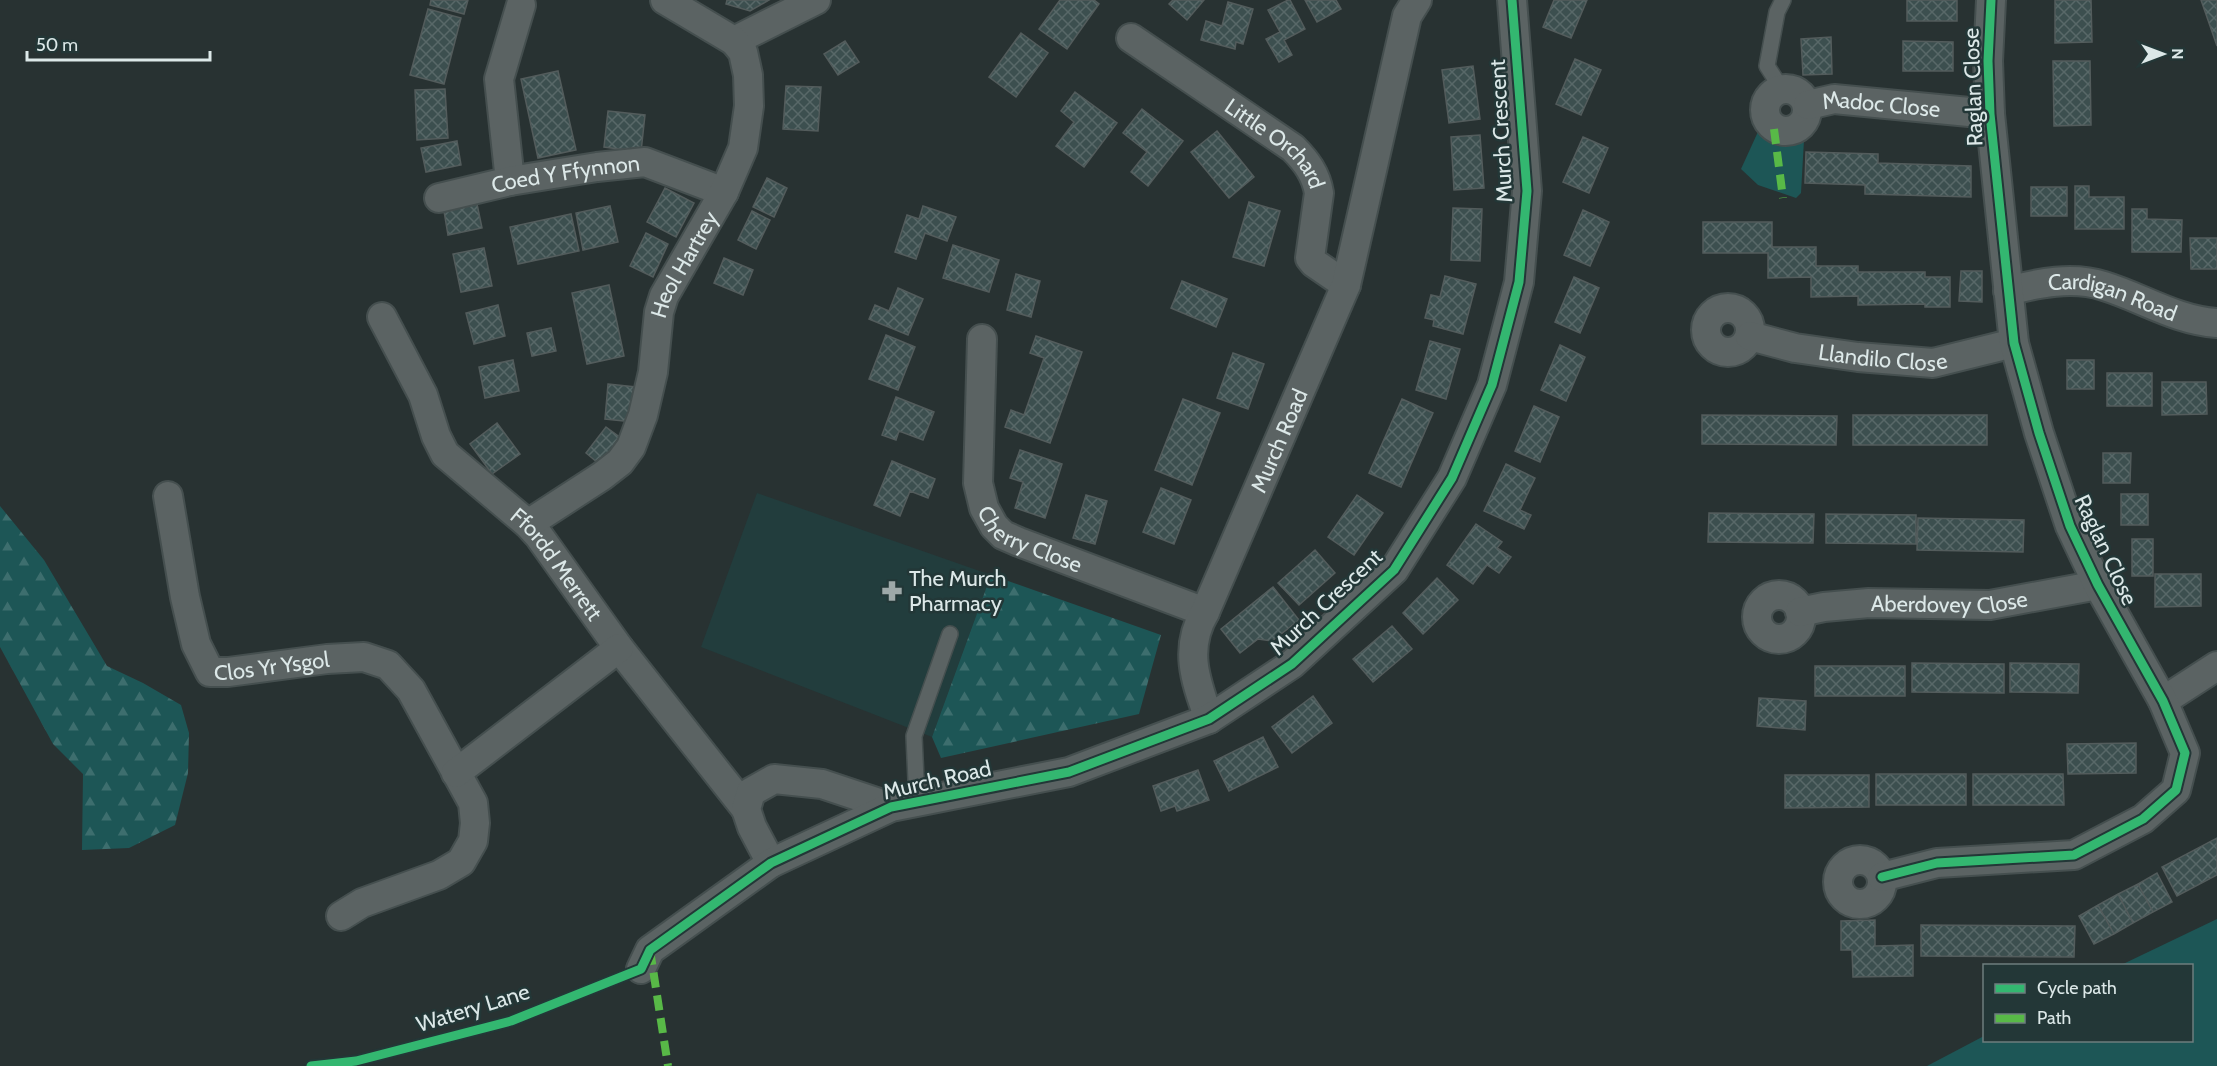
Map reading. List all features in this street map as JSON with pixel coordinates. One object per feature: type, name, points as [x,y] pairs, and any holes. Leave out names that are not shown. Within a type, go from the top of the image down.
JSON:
[{"type":"street","points":[[665,0],[734,41],[816,0]]},
{"type":"street","name":"Murch Road","points":[[641,969],[651,950],[771,862],[904,804],[1069,772],[1209,719],[1195,679],[1193,647],[1196,627],[1205,612],[1346,285],[1407,16],[1417,0]]},
{"type":"street","name":"Murch Crescent","points":[[1209,719],[1292,664],[1394,570],[1452,478],[1492,385],[1519,282],[1527,191],[1512,0]]},
{"type":"street","name":"Raglan Close","points":[[1882,877],[1937,862],[2074,855],[2143,819],[2176,790],[2185,753],[2163,701],[2098,585],[2070,526],[2039,433],[2014,343],[1990,114],[1988,61],[1991,0]]},
{"type":"street","name":"Coed Y Ffynnon","points":[[510,181],[499,79],[520,4]]},
{"type":"street","name":"Little Orchard","points":[[1131,38],[1293,148],[1304,159],[1317,183],[1319,193],[1311,258],[1346,285]]},
{"type":"street","name":"Heol Hartrey","points":[[528,524],[602,476],[620,462],[630,447],[643,415],[653,372],[659,312],[664,296],[724,192],[743,148],[749,106],[748,75],[743,52],[734,41]]},
{"type":"street","name":"Madoc Close","points":[[1781,88],[1798,91],[1808,105],[1805,122],[1791,132],[1774,129],[1764,115],[1767,98],[1781,88]]},
{"type":"street","name":"Madoc Close","points":[[1808,105],[1834,99],[1990,114]]},
{"type":"street","name":"Coed Y Ffynnon","points":[[439,198],[510,181],[597,166],[645,162],[724,192]]},
{"type":"street","name":"Cardigan Road","points":[[2008,291],[2041,282],[2078,282],[2102,285],[2175,315],[2195,321],[2217,323]]},
{"type":"street","name":"Ffordd Merrett","points":[[382,316],[423,395],[436,436],[445,454],[528,524],[539,536],[619,648],[746,808],[752,827],[771,862]]},
{"type":"street","name":"Llandilo Close","points":[[1750,336],[1795,348],[1858,357],[1934,363],[2014,343]]},
{"type":"street","name":"Cherry Close","points":[[982,339],[978,483],[984,508],[993,526],[1003,535],[1019,542],[1205,612]]},
{"type":"street","name":"Clos Yr Ysgol","points":[[168,496],[185,597],[196,644],[210,672],[364,657],[388,665],[411,690],[473,803],[475,823],[473,841],[461,862],[439,875],[362,903],[341,916]]},
{"type":"street","name":"Aberdovey Close","points":[[1800,612],[1824,607],[1869,603],[1990,605],[2098,585]]},
{"type":"street","points":[[456,773],[619,648]]},
{"type":"street","points":[[2163,701],[2217,666]]},
{"type":"street","points":[[746,808],[751,792],[774,779],[822,784],[904,804]]},
{"type":"lane","points":[[1781,88],[1767,66],[1777,12],[1783,0]]},
{"type":"lane","points":[[904,804],[915,736],[950,634]]},
{"type":"shaded area","points":[[757,493],[991,575],[932,737],[701,647]]},
{"type":"green space","points":[[1762,123],[1766,136],[1775,141],[1795,144],[1804,140],[1801,193],[1796,198],[1758,185],[1741,169]]},
{"type":"green space","points":[[0,506],[44,560],[107,666],[181,705],[189,733],[188,773],[175,825],[129,848],[82,850],[83,774],[53,744],[0,647]]},
{"type":"green space","points":[[991,575],[1161,635],[1139,714],[941,758],[932,737]]},
{"type":"green space","points":[[2217,919],[2217,1066],[1927,1066],[1983,1037],[1983,1042],[2193,1042],[2193,964],[2123,964]]},
{"type":"building","points":[[431,0],[468,0],[464,14],[430,5]]},
{"type":"building","points":[[727,0],[769,0],[750,11],[726,4]]},
{"type":"building","points":[[1060,0],[1094,0],[1099,4],[1067,49],[1039,29]]},
{"type":"building","points":[[1173,0],[1204,0],[1187,20],[1169,4]]},
{"type":"building","points":[[1288,0],[1305,29],[1284,40],[1292,55],[1279,62],[1266,39],[1280,32],[1268,10]]},
{"type":"building","points":[[1305,0],[1336,0],[1341,9],[1317,22]]},
{"type":"building","points":[[1554,0],[1587,0],[1571,38],[1543,27]]},
{"type":"building","points":[[1907,0],[1957,0],[1957,21],[1907,21]]},
{"type":"building","points":[[2055,0],[2091,0],[2092,42],[2055,43]]},
{"type":"building","points":[[2201,0],[2217,0],[2217,46]]},
{"type":"building","points":[[1228,2],[1253,9],[1243,44],[1236,42],[1235,49],[1201,40],[1206,21],[1222,26]]},
{"type":"building","points":[[428,9],[461,18],[444,84],[410,75]]},
{"type":"building","points":[[1021,33],[1048,53],[1016,97],[989,77]]},
{"type":"building","points":[[1831,37],[1832,74],[1803,75],[1801,39]]},
{"type":"building","points":[[845,41],[859,62],[838,75],[824,54]]},
{"type":"building","points":[[1903,41],[1953,42],[1953,71],[1903,71]]},
{"type":"building","points":[[1575,59],[1601,70],[1581,115],[1556,104]]},
{"type":"building","points":[[2053,61],[2090,61],[2091,125],[2054,126]]},
{"type":"building","points":[[1473,66],[1480,119],[1449,123],[1442,70]]},
{"type":"building","points":[[558,71],[576,150],[538,158],[521,79]]},
{"type":"building","points":[[786,86],[821,87],[818,131],[783,129]]},
{"type":"building","points":[[445,89],[448,138],[417,140],[415,90]]},
{"type":"building","points":[[1075,92],[1117,123],[1084,167],[1056,146],[1074,122],[1061,111]]},
{"type":"building","points":[[1142,109],[1183,141],[1148,186],[1131,172],[1147,152],[1123,133]]},
{"type":"building","points":[[608,111],[645,115],[641,152],[604,147]]},
{"type":"building","points":[[1217,131],[1254,177],[1229,198],[1191,152]]},
{"type":"building","points":[[1480,135],[1484,188],[1454,190],[1451,137]]},
{"type":"building","points":[[1583,137],[1608,148],[1589,193],[1563,182]]},
{"type":"building","points":[[457,141],[461,165],[426,172],[421,148]]},
{"type":"building","points":[[1806,152],[1878,154],[1878,163],[1971,166],[1971,197],[1865,194],[1865,185],[1805,183]]},
{"type":"building","points":[[767,178],[787,188],[774,217],[753,207]]},
{"type":"building","points":[[2075,186],[2089,186],[2089,197],[2124,197],[2124,229],[2075,229]]},
{"type":"building","points":[[2031,187],[2067,187],[2067,216],[2031,216]]},
{"type":"building","points":[[665,188],[694,203],[676,237],[647,222]]},
{"type":"building","points":[[1249,202],[1280,211],[1264,266],[1233,257]]},
{"type":"building","points":[[477,204],[482,228],[448,235],[444,211]]},
{"type":"building","points":[[610,206],[618,242],[583,250],[576,213]]},
{"type":"building","points":[[923,206],[956,217],[947,241],[925,233],[916,259],[895,252],[907,215],[919,219]]},
{"type":"building","points":[[1453,208],[1482,209],[1480,261],[1451,260]]},
{"type":"building","points":[[2132,209],[2147,209],[2147,219],[2182,220],[2181,252],[2132,252]]},
{"type":"building","points":[[1583,210],[1609,222],[1590,266],[1564,255]]},
{"type":"building","points":[[752,211],[770,220],[756,249],[738,240]]},
{"type":"building","points":[[571,214],[579,251],[518,264],[510,227]]},
{"type":"building","points":[[1703,222],[1772,222],[1772,247],[1816,247],[1816,266],[1858,266],[1858,272],[1925,272],[1925,277],[1950,277],[1950,307],[1925,307],[1925,304],[1858,305],[1858,296],[1811,297],[1811,277],[1768,278],[1768,253],[1703,253]]},
{"type":"building","points":[[646,233],[668,244],[653,277],[630,266]]},
{"type":"building","points":[[2190,238],[2217,238],[2217,269],[2191,269]]},
{"type":"building","points":[[953,245],[999,260],[989,292],[943,278]]},
{"type":"building","points":[[484,248],[492,286],[461,292],[453,254]]},
{"type":"building","points":[[724,258],[753,270],[743,295],[714,283]]},
{"type":"building","points":[[1961,271],[1982,271],[1982,302],[1959,301]]},
{"type":"building","points":[[1016,274],[1040,281],[1031,317],[1007,310]]},
{"type":"building","points":[[1445,276],[1476,284],[1463,334],[1433,326],[1434,320],[1425,318],[1431,295],[1440,297]]},
{"type":"building","points":[[1574,277],[1599,288],[1580,333],[1555,322]]},
{"type":"building","points":[[1182,281],[1227,299],[1216,327],[1171,308]]},
{"type":"building","points":[[609,285],[624,356],[587,364],[572,293]]},
{"type":"building","points":[[898,288],[923,299],[908,335],[869,319],[875,305],[889,311]]},
{"type":"building","points":[[498,305],[505,336],[474,344],[466,313]]},
{"type":"building","points":[[551,328],[556,351],[532,356],[527,333]]},
{"type":"building","points":[[886,335],[915,347],[898,390],[869,379]]},
{"type":"building","points":[[1036,336],[1082,352],[1050,443],[1005,427],[1011,410],[1024,415],[1044,358],[1030,353]]},
{"type":"building","points":[[1430,341],[1460,349],[1446,399],[1416,390]]},
{"type":"building","points":[[1560,345],[1585,357],[1566,401],[1541,390]]},
{"type":"building","points":[[1233,353],[1264,364],[1248,409],[1217,398]]},
{"type":"building","points":[[513,360],[519,391],[485,398],[479,367]]},
{"type":"building","points":[[2067,360],[2094,360],[2094,389],[2067,389]]},
{"type":"building","points":[[2107,373],[2152,373],[2152,406],[2107,406]]},
{"type":"building","points":[[2162,382],[2206,382],[2207,414],[2162,415]]},
{"type":"building","points":[[608,384],[636,387],[633,422],[605,419]]},
{"type":"building","points":[[896,397],[934,412],[923,440],[899,431],[896,440],[882,435]]},
{"type":"building","points":[[1183,399],[1220,413],[1192,485],[1155,470]]},
{"type":"building","points":[[1402,399],[1433,413],[1401,487],[1369,473]]},
{"type":"building","points":[[1534,406],[1559,417],[1540,462],[1515,451]]},
{"type":"building","points":[[1702,415],[1837,416],[1836,445],[1702,444]]},
{"type":"building","points":[[1853,415],[1987,415],[1987,445],[1853,445]]},
{"type":"building","points":[[497,423],[520,454],[492,474],[470,444]]},
{"type":"building","points":[[606,427],[625,441],[604,468],[586,453]]},
{"type":"building","points":[[1020,450],[1062,464],[1045,518],[1015,508],[1023,482],[1010,478]]},
{"type":"building","points":[[2103,453],[2131,453],[2130,483],[2103,483]]},
{"type":"building","points":[[892,461],[935,479],[928,498],[910,491],[900,516],[874,505]]},
{"type":"building","points":[[1506,464],[1535,478],[1520,510],[1531,515],[1524,529],[1484,511]]},
{"type":"building","points":[[1161,488],[1191,500],[1174,544],[1143,532]]},
{"type":"building","points":[[2121,494],[2148,494],[2148,525],[2121,525]]},
{"type":"building","points":[[1086,495],[1107,501],[1095,544],[1073,538]]},
{"type":"building","points":[[1357,495],[1383,513],[1354,555],[1328,537]]},
{"type":"building","points":[[1709,513],[1814,514],[1813,543],[1708,542]]},
{"type":"building","points":[[1826,514],[1916,515],[1916,544],[1826,543]]},
{"type":"building","points":[[1918,518],[2024,520],[2023,552],[1917,550]]},
{"type":"building","points":[[1476,524],[1502,542],[1497,548],[1511,557],[1499,573],[1487,565],[1473,584],[1447,565]]},
{"type":"building","points":[[2132,539],[2153,539],[2153,576],[2132,576]]},
{"type":"building","points":[[1315,550],[1335,573],[1299,605],[1278,583]]},
{"type":"building","points":[[2155,574],[2201,574],[2201,606],[2155,607]]},
{"type":"building","points":[[1437,578],[1458,600],[1423,634],[1403,613]]},
{"type":"building","points":[[1273,587],[1299,620],[1272,641],[1258,639],[1240,653],[1221,629]]},
{"type":"building","points":[[1392,626],[1412,649],[1373,682],[1353,659]]},
{"type":"building","points":[[1912,663],[2004,664],[2004,693],[1912,692]]},
{"type":"building","points":[[2010,663],[2079,664],[2078,693],[2010,692]]},
{"type":"building","points":[[1815,666],[1905,666],[1905,696],[1815,696]]},
{"type":"building","points":[[1313,696],[1332,723],[1292,753],[1272,727]]},
{"type":"building","points":[[1759,698],[1806,701],[1805,730],[1757,726]]},
{"type":"building","points":[[1263,737],[1278,767],[1229,791],[1214,761]]},
{"type":"building","points":[[2136,743],[2136,773],[2068,774],[2067,744]]},
{"type":"building","points":[[1198,770],[1209,800],[1177,811],[1175,806],[1161,811],[1153,786]]},
{"type":"building","points":[[1876,774],[1966,774],[1966,805],[1876,805]]},
{"type":"building","points":[[1973,774],[2063,774],[2064,805],[1973,805]]},
{"type":"building","points":[[1785,775],[1869,775],[1869,807],[1785,808]]},
{"type":"building","points":[[2217,838],[2217,875],[2177,896],[2162,867]]},
{"type":"building","points":[[2157,873],[2172,902],[2153,912],[2138,884]]},
{"type":"building","points":[[2138,884],[2153,912],[2133,923],[2118,894]]},
{"type":"building","points":[[2118,894],[2133,923],[2114,934],[2098,905]]},
{"type":"building","points":[[2098,905],[2114,934],[2094,944],[2079,916]]},
{"type":"building","points":[[1875,920],[1875,946],[1913,945],[1913,976],[1853,977],[1852,950],[1841,950],[1841,921]]},
{"type":"building","points":[[1921,925],[2075,926],[2074,957],[1921,956]]},
{"type":"marked path","points":[[1774,129],[1783,198]]},
{"type":"marked path","points":[[650,950],[668,1066]]},
{"type":"cycle path","name":"Watery Lane","points":[[311,1066],[356,1061],[511,1021],[641,969],[650,950],[771,863],[891,807],[1069,772],[1209,719],[1292,664],[1394,570],[1452,478],[1492,385],[1519,282],[1527,191],[1512,0]]},
{"type":"cycle path","points":[[1882,877],[1937,863],[2074,855],[2143,819],[2176,790],[2185,753],[2163,701],[2098,585],[2070,526],[2039,433],[2014,343],[1990,114],[1988,61],[1991,0]]},
{"type":"place","name":"The Murch Pharmacy","points":[[892,591]]}]
